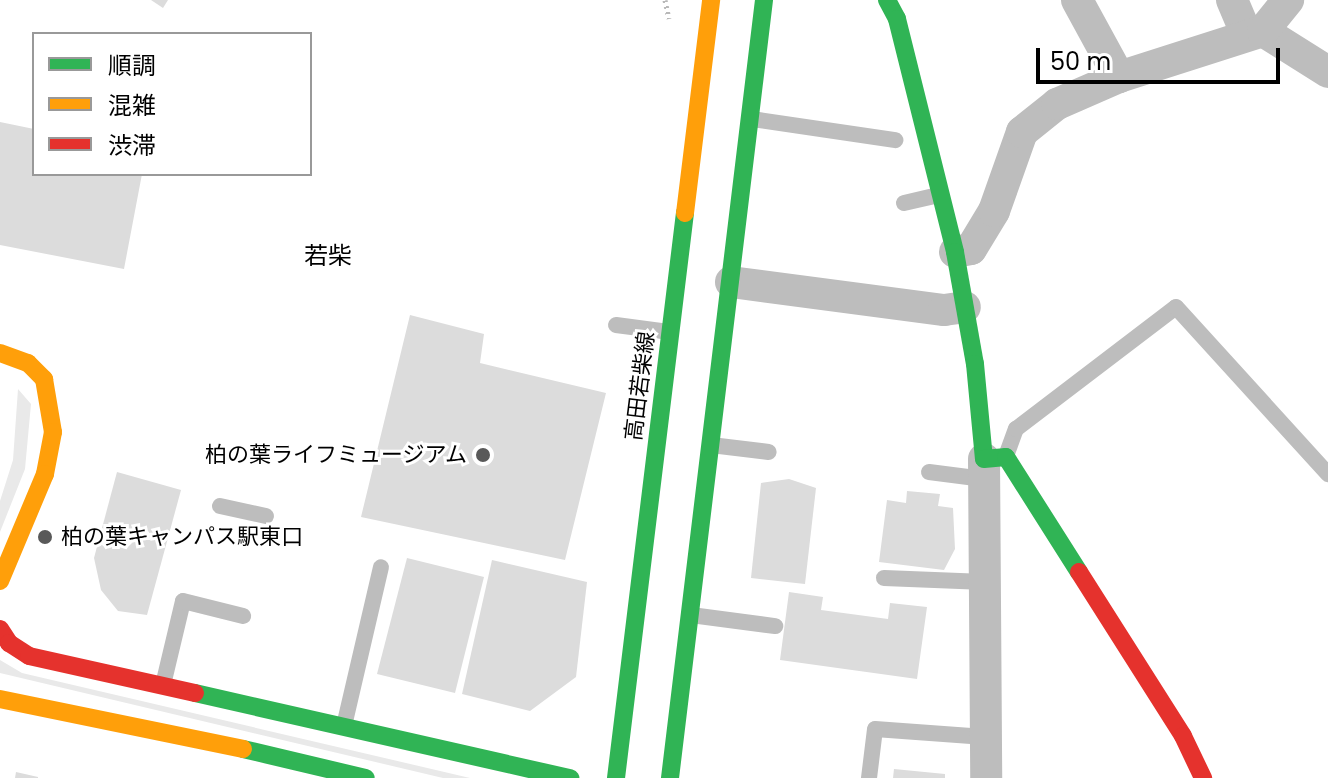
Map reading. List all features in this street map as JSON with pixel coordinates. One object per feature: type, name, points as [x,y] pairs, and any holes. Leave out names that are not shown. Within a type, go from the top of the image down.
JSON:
[{"type":"street","name":"高田若柴線","points":[[616,778],[711,0]]},
{"type":"street","points":[[670,778],[764,0]]},
{"type":"street","points":[[887,0],[897,19],[955,252],[991,465],[985,582],[986,778]]},
{"type":"street","points":[[1077,0],[1119,77]]},
{"type":"street","points":[[1232,0],[1255,33],[1328,72]]},
{"type":"street","points":[[955,252],[971,249],[994,211],[1022,132],[1057,104],[1119,77],[1255,33],[1288,0]]},
{"type":"street","points":[[731,282],[944,310],[965,307]]},
{"type":"street","points":[[0,353],[28,363],[44,379],[53,432],[45,474],[0,581]]},
{"type":"street","points":[[991,465],[1183,736],[1203,778]]},
{"type":"street","points":[[0,629],[9,643],[29,656],[570,778]]},
{"type":"street","points":[[0,699],[140,724],[366,778]]},
{"type":"lane","points":[[751,118],[895,140]]},
{"type":"lane","points":[[904,203],[940,195]]},
{"type":"lane","points":[[929,472],[991,465],[1016,429],[1176,307],[1328,474]]},
{"type":"lane","points":[[616,325],[671,332]]},
{"type":"lane","points":[[711,445],[769,452]]},
{"type":"lane","points":[[220,506],[266,516]]},
{"type":"lane","points":[[344,728],[381,567]]},
{"type":"lane","points":[[884,578],[985,582]]},
{"type":"lane","points":[[163,687],[183,601],[200,599],[243,616]]},
{"type":"lane","points":[[690,614],[775,626]]},
{"type":"lane","points":[[869,778],[875,729],[969,740],[985,737]]},
{"type":"shaded area","points":[[18,389],[31,404],[25,469],[0,532],[0,501],[13,460]]},
{"type":"shaded area","points":[[0,660],[22,673],[470,778],[443,778],[0,673]]},
{"type":"building","points":[[151,0],[168,0],[163,8]]},
{"type":"building","points":[[0,122],[32,129],[32,176],[142,176],[124,269],[0,245]]},
{"type":"building","name":"柏の葉ライフミュージアム","points":[[410,315],[484,334],[480,363],[606,393],[565,560],[361,517]]},
{"type":"building","points":[[117,472],[181,490],[147,615],[118,611],[101,590],[94,558]]},
{"type":"building","points":[[789,479],[816,488],[805,584],[751,578],[761,483]]},
{"type":"building","points":[[907,491],[940,494],[938,506],[953,508],[955,549],[944,570],[879,562],[887,500],[906,503]]},
{"type":"building","points":[[407,558],[484,577],[455,693],[377,674]]},
{"type":"building","points":[[492,560],[587,582],[576,677],[530,711],[462,694]]},
{"type":"building","points":[[789,592],[823,597],[821,610],[888,619],[890,603],[927,607],[917,679],[780,660]]},
{"type":"building","points":[[894,769],[945,774],[945,778],[893,778]]},
{"type":"building","points":[[16,772],[38,777],[38,778],[15,778]]},
{"type":"traffic: fast","points":[[670,778],[764,0]]},
{"type":"traffic: fast","points":[[887,0],[897,19],[955,252],[975,364],[984,459],[1006,457],[1079,572]]},
{"type":"traffic: fast","points":[[616,778],[685,213]]},
{"type":"traffic: fast","points":[[195,693],[570,778]]},
{"type":"traffic: fast","points":[[243,749],[366,778]]},
{"type":"traffic: slow","points":[[685,213],[711,0]]},
{"type":"traffic: slow","points":[[0,353],[28,363],[44,379],[53,432],[45,474],[0,581]]},
{"type":"traffic: slow","points":[[0,699],[243,749]]},
{"type":"traffic: jam","points":[[1079,572],[1183,736],[1203,778]]},
{"type":"traffic: jam","points":[[0,629],[9,643],[29,656],[195,693]]},
{"type":"place","name":"柏の葉ライフミュージアム","points":[[483,455]]},
{"type":"place","name":"柏の葉キャンパス駅東口","points":[[45,537]]},
{"type":"district","name":"若柴","points":[[328,256]]}]
